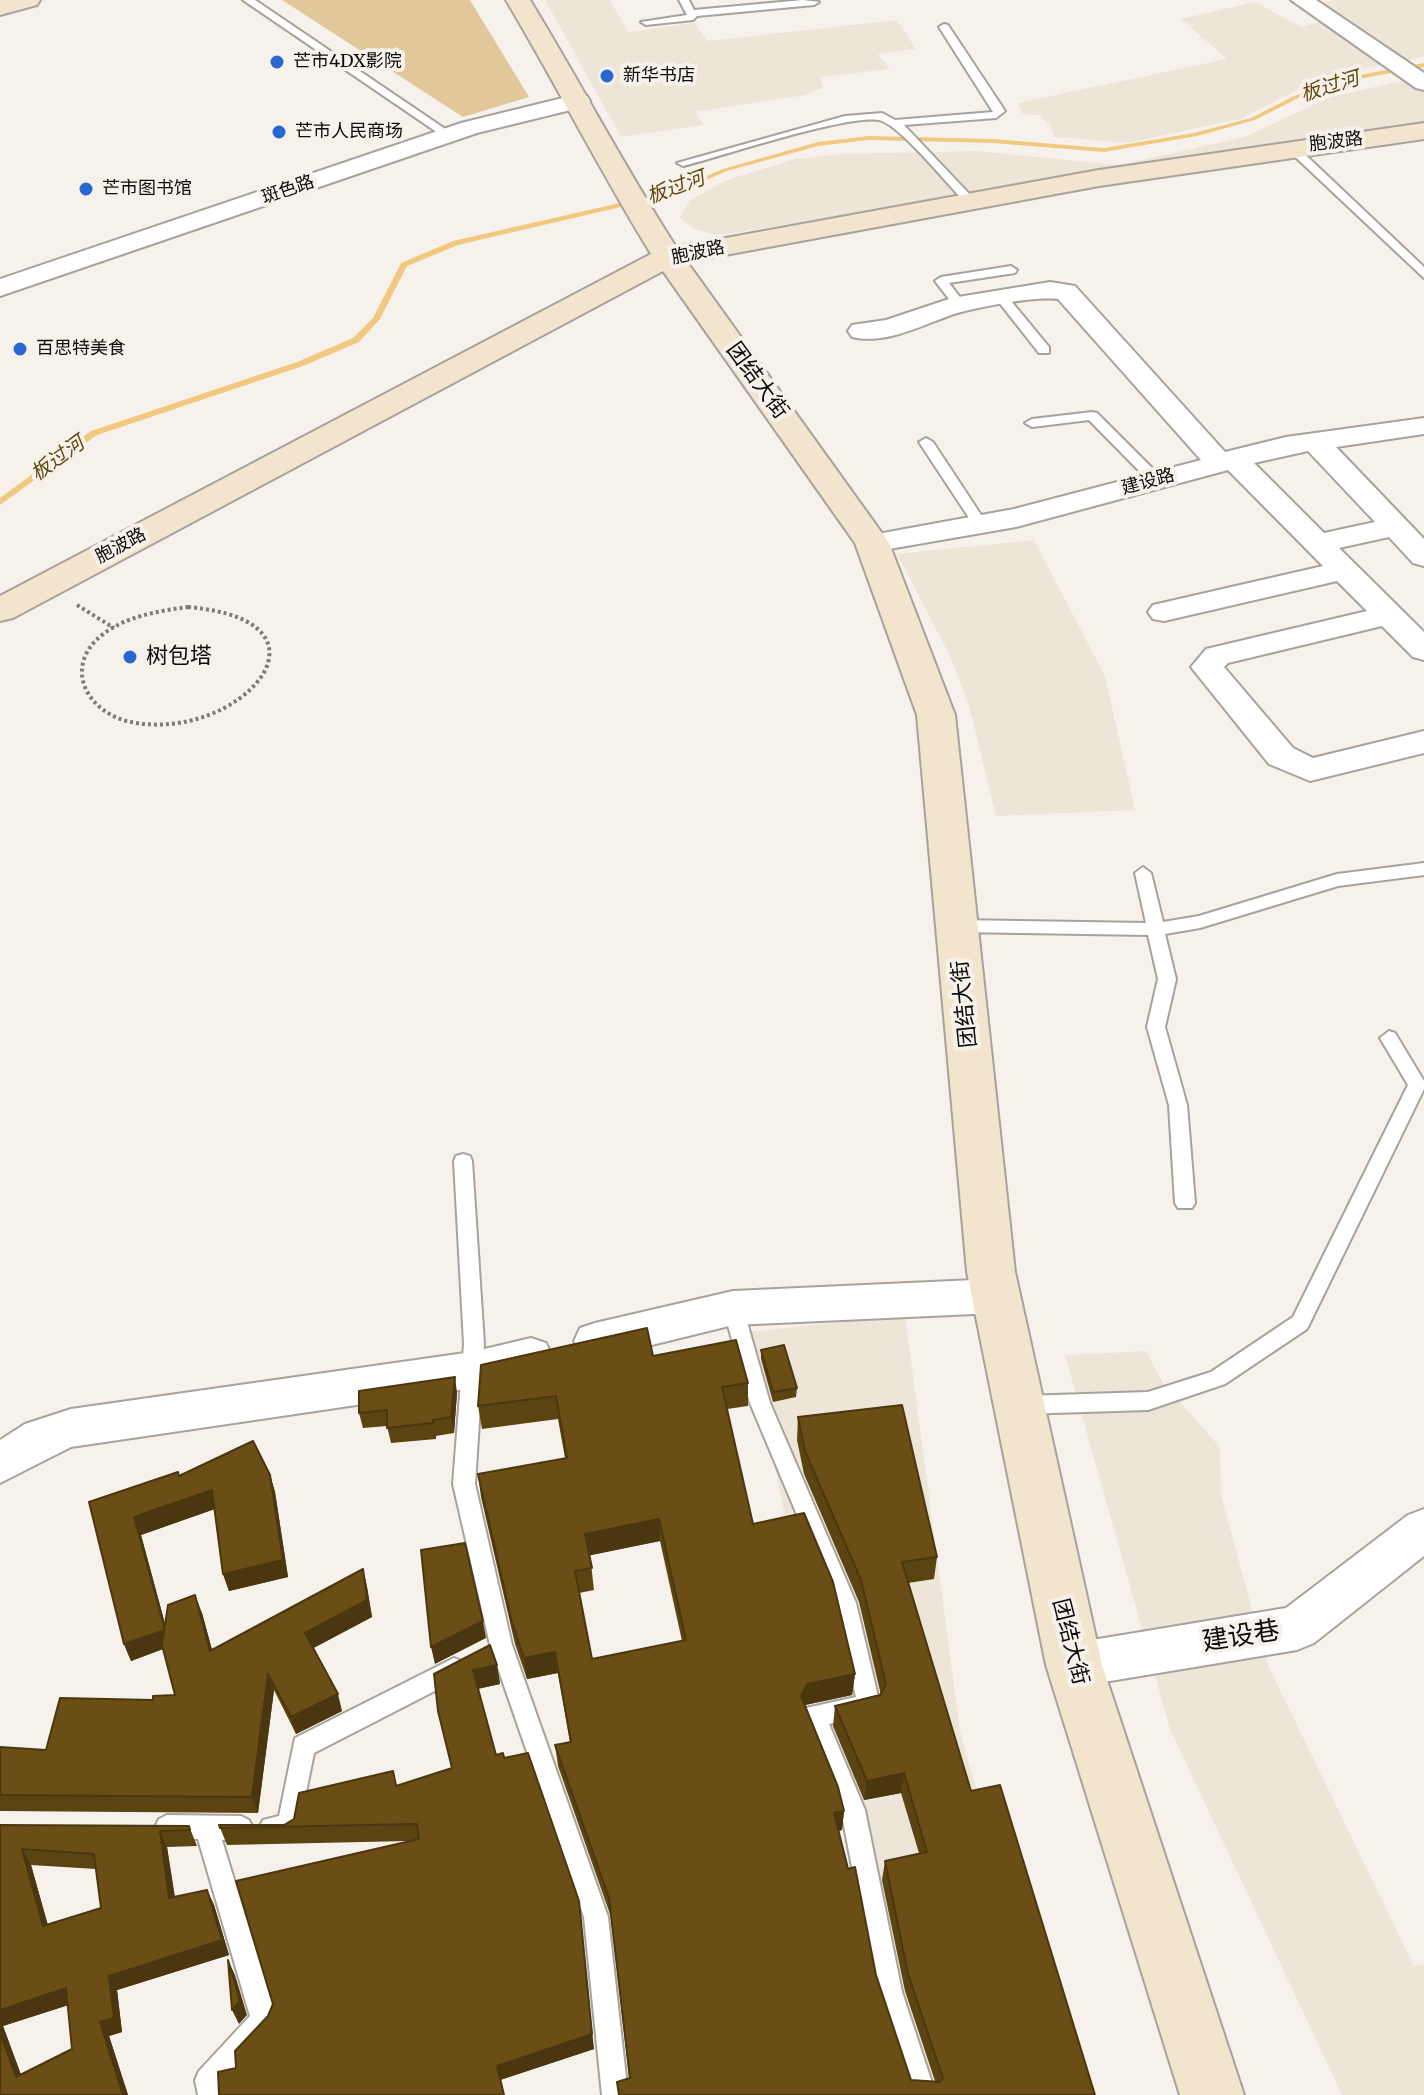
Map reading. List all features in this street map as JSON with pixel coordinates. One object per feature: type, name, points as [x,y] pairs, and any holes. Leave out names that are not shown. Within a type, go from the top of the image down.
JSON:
[{"type":"main road","points":[[0,8],[28,0]]},
{"type":"main road","name":"团结大街","points":[[518,0],[579,101],[618,178],[668,257],[872,543],[936,715],[996,1296],[1074,1665],[1212,2095]]},
{"type":"main road","name":"胞波路","points":[[0,610],[668,257],[970,201],[1292,148],[1424,131]]},
{"type":"street","points":[[1302,0],[1422,82]]},
{"type":"street","name":"斑色路","points":[[0,288],[448,135],[579,101]]},
{"type":"street","points":[[861,331],[890,328],[960,305],[1050,290],[1066,292],[1226,461],[1404,621],[1424,650]]},
{"type":"street","name":"建设路","points":[[872,543],[980,524],[1226,461],[1315,442],[1424,426]]},
{"type":"street","points":[[1315,442],[1424,557]]},
{"type":"street","points":[[1317,543],[1396,527]]},
{"type":"street","points":[[1164,612],[1344,570]]},
{"type":"street","points":[[1404,621],[1217,656],[1207,667],[1281,756],[1310,770],[1424,742]]},
{"type":"street","points":[[0,1464],[41,1438],[71,1428],[472,1370],[733,1308],[996,1296]]},
{"type":"street","name":"建设巷","points":[[1074,1665],[1297,1628],[1424,1529]]},
{"type":"lane","points":[[248,0],[448,135]]},
{"type":"lane","points":[[646,22],[693,17],[684,0]]},
{"type":"lane","points":[[692,13],[814,2]]},
{"type":"lane","points":[[896,125],[996,115],[1000,111],[944,27]]},
{"type":"lane","points":[[683,163],[845,119],[882,116],[896,125],[970,201]]},
{"type":"lane","points":[[1292,148],[1424,274]]},
{"type":"lane","points":[[960,305],[941,281],[1011,270]]},
{"type":"lane","points":[[1002,298],[1044,350]]},
{"type":"lane","points":[[1032,423],[1092,416],[1156,480]]},
{"type":"lane","points":[[926,442],[980,524]]},
{"type":"lane","points":[[957,926],[1158,929],[1200,922],[1337,880],[1424,869]]},
{"type":"lane","points":[[1143,873],[1167,979],[1156,1027],[1178,1105],[1185,1203]]},
{"type":"lane","points":[[1019,1406],[1148,1401],[1218,1378],[1300,1323],[1417,1085],[1389,1038]]},
{"type":"lane","points":[[463,1161],[474,1344],[464,1484],[487,1652],[596,1917],[615,2095]]},
{"type":"lane","points":[[733,1308],[760,1403],[845,1603],[869,1705],[814,1716],[853,1810],[889,1992],[923,2095]]},
{"type":"lane","points":[[143,1827],[289,1828],[303,1746],[487,1652]]},
{"type":"lane","points":[[206,1827],[264,2020],[208,2080],[211,2095]]},
{"type":"path","points":[[188,607],[218,609],[244,618],[262,632],[270,650],[268,669],[255,689],[233,706],[182,722],[140,723],[93,703],[82,687],[80,668],[89,650],[107,633],[130,619],[188,607]]},
{"type":"shaded area","points":[[282,0],[470,0],[529,97],[463,117]]},
{"type":"shaded area","points":[[545,0],[609,0],[629,32],[694,23],[708,41],[897,20],[916,49],[878,54],[890,69],[820,77],[823,88],[805,95],[695,112],[704,125],[621,137]]},
{"type":"shaded area","points":[[1335,0],[1424,0],[1424,57],[1322,77],[1240,119],[1128,143],[1054,137],[1051,126],[1039,115],[1022,114],[1018,103],[1227,59],[1181,19],[1255,2],[1301,27],[1323,21],[1302,7]]},
{"type":"shaded area","points":[[1424,76],[1424,124],[739,232],[715,235],[695,229],[679,218],[690,200],[727,180],[795,159],[839,154],[977,151],[1119,165],[1245,137],[1330,97]]},
{"type":"shaded area","points":[[1034,540],[1105,676],[1135,810],[996,816],[969,706],[950,656],[897,554]]},
{"type":"shaded area","points":[[905,1315],[960,1731],[1060,2095],[900,2095],[748,1332]]},
{"type":"shaded area","points":[[1146,1351],[1163,1383],[1220,1447],[1221,1495],[1266,1661],[1414,1966],[1424,1964],[1424,2095],[1342,2095],[1170,1729],[1065,1355]]},
{"type":"building","points":[[647,1328],[653,1356],[736,1340],[748,1383],[722,1387],[753,1524],[804,1513],[833,1582],[855,1674],[807,1684],[801,1696],[838,1787],[844,1811],[834,1813],[848,1869],[855,1867],[876,1975],[911,2080],[940,2082],[943,2078],[908,1974],[885,1861],[927,1852],[904,1773],[867,1781],[835,1706],[880,1695],[886,1684],[861,1580],[805,1451],[798,1417],[902,1405],[937,1557],[902,1562],[971,1791],[1000,1785],[1095,2095],[619,2095],[617,2082],[630,2078],[609,1898],[555,1745],[571,1742],[555,1652],[524,1658],[512,1623],[478,1474],[567,1458],[556,1396],[478,1406],[481,1365]],"holes":[[[659,1519],[686,1640],[592,1659],[575,1571],[592,1568],[585,1534]]]},
{"type":"building","points":[[784,1345],[797,1388],[773,1392],[761,1350]]},
{"type":"building","points":[[455,1377],[451,1417],[433,1420],[433,1423],[387,1428],[387,1410],[359,1413],[359,1391]]},
{"type":"building","points":[[253,1441],[270,1475],[283,1560],[223,1574],[212,1490],[134,1517],[165,1630],[124,1644],[89,1502],[178,1472],[179,1476]]},
{"type":"building","points":[[465,1543],[483,1621],[431,1647],[421,1550]]},
{"type":"building","points":[[363,1569],[367,1600],[305,1633],[338,1694],[291,1717],[268,1674],[252,1797],[0,1795],[0,1747],[46,1750],[60,1698],[153,1700],[153,1696],[175,1695],[162,1645],[168,1605],[195,1595],[210,1651]]},
{"type":"building","points":[[490,1645],[497,1665],[473,1670],[496,1755],[503,1753],[504,1758],[528,1753],[579,1901],[592,2034],[497,2066],[504,2095],[219,2095],[218,2072],[236,2068],[235,2051],[268,2016],[273,2004],[236,1881],[419,1839],[417,1824],[220,1828],[219,1825],[284,1825],[294,1819],[299,1793],[393,1771],[396,1786],[452,1768],[438,1711],[434,1674]]},
{"type":"building","points":[[0,1825],[189,1826],[190,1830],[160,1831],[169,1898],[207,1890],[222,1940],[109,1976],[114,2018],[100,2022],[123,2095],[0,2095],[0,2033],[16,2077],[72,2049],[66,1988],[0,2010]],"holes":[[[22,1849],[94,1854],[101,1908],[43,1926]]]},
{"type":"building","points":[[228,1960],[240,2001],[232,2010]]},
{"type":"waterway","name":"板过河","points":[[0,502],[94,433],[300,364],[356,340],[376,319],[404,265],[456,243],[670,194],[725,170],[818,144],[869,138],[993,141],[1104,150],[1195,135],[1253,119],[1296,97],[1357,77],[1424,65]]},
{"type":"place","name":"芒市4DX影院","points":[[277,62]]},
{"type":"place","name":"新华书店","points":[[607,76]]},
{"type":"place","name":"芒市人民商场","points":[[279,132]]},
{"type":"place","name":"芒市图书馆","points":[[86,189]]},
{"type":"place","name":"百思特美食","points":[[20,349]]},
{"type":"place","name":"树包塔","points":[[130,657]]}]
